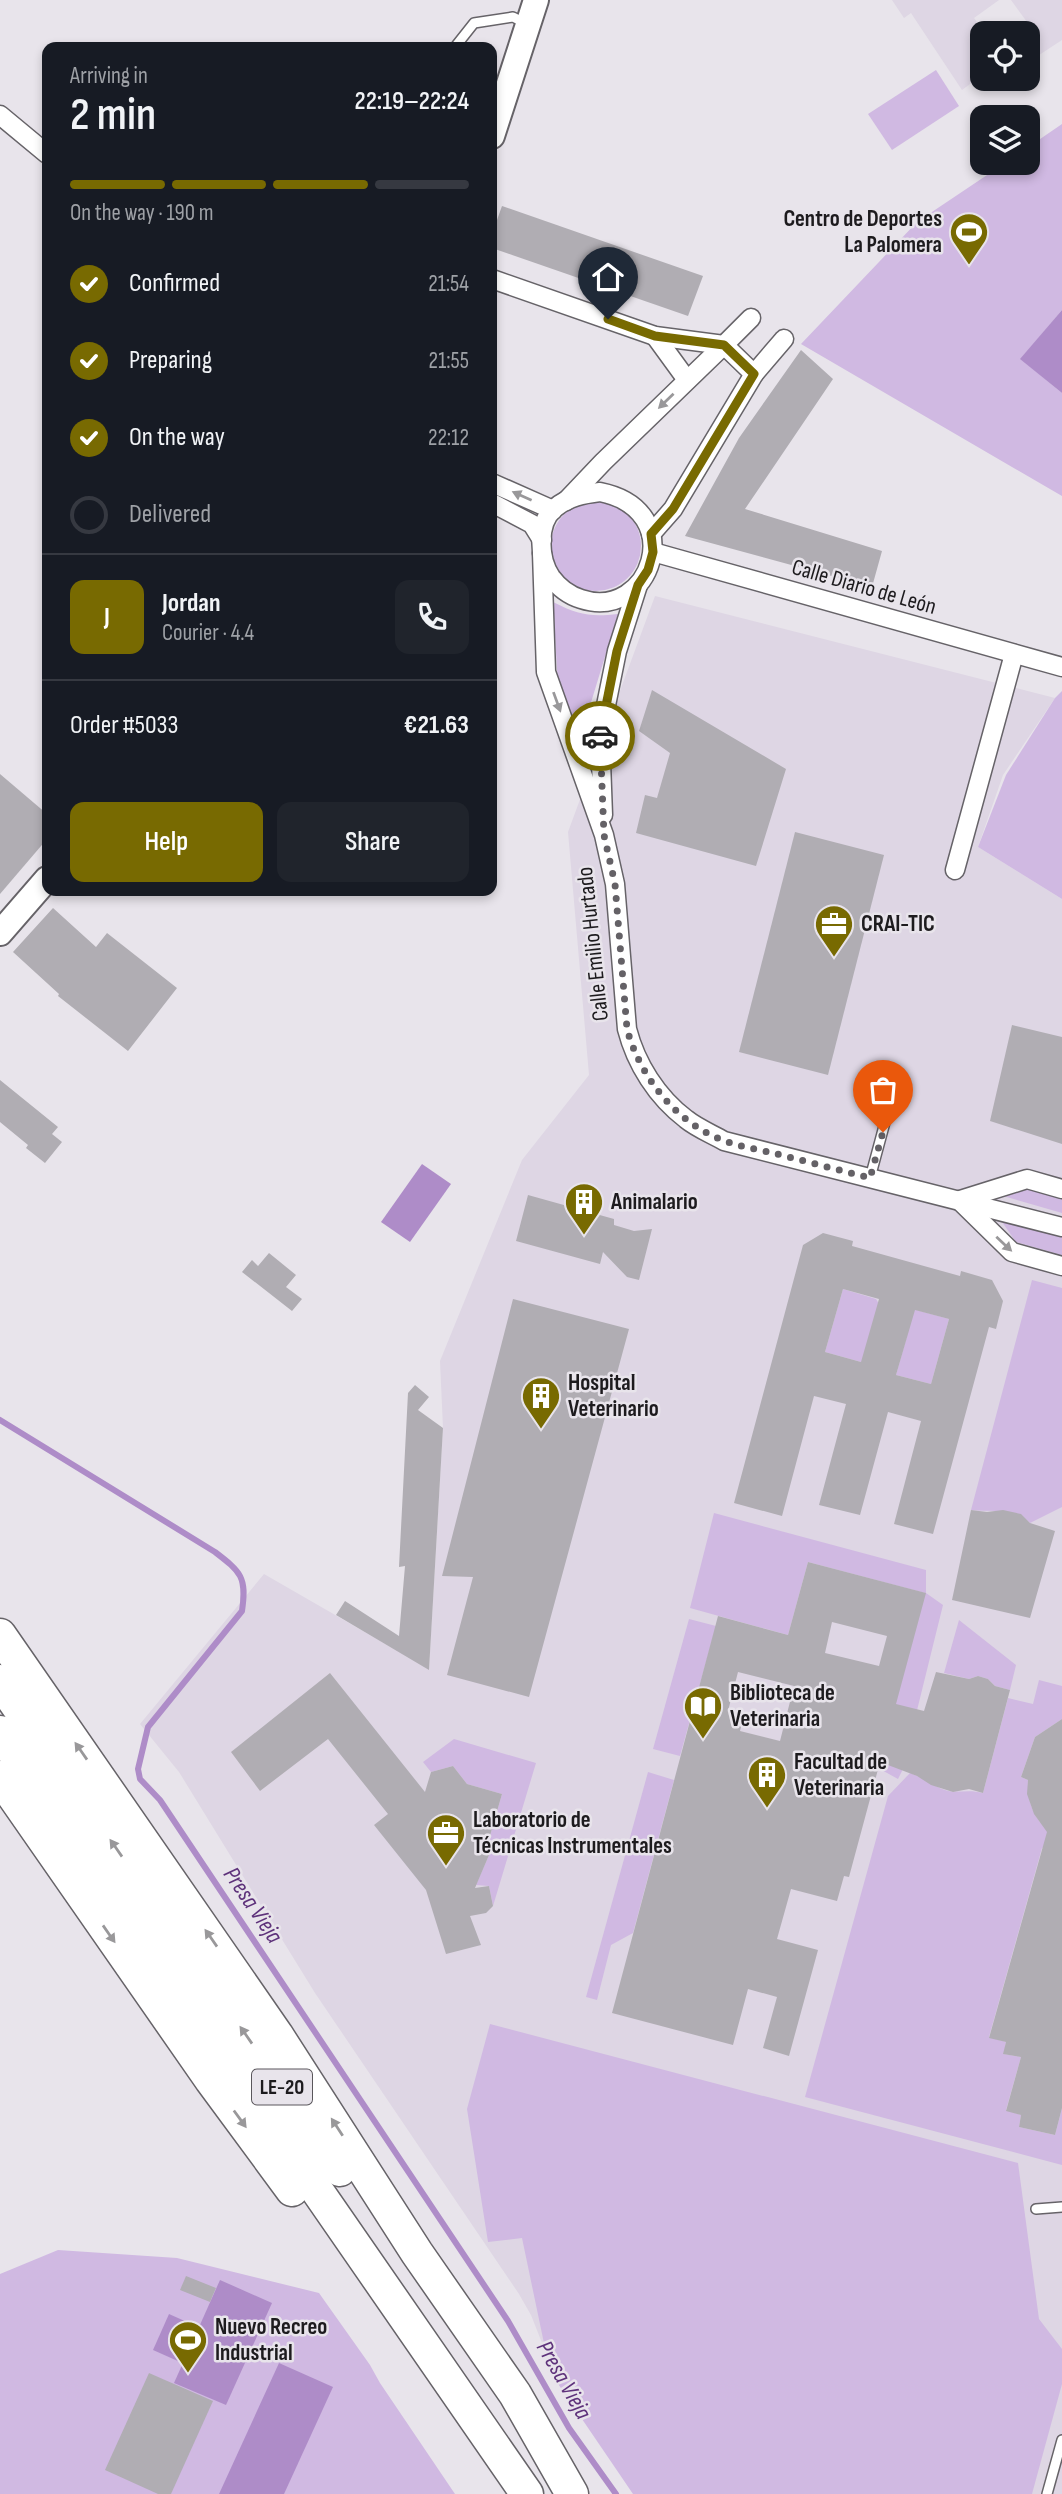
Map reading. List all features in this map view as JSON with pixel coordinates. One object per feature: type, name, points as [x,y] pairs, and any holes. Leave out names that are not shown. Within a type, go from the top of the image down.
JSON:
[{"type":"highway","points":[[0,1635],[277,2035],[417,2253],[514,2394],[572,2494]]},
{"type":"highway","name":"LE-20","points":[[0,1681],[564,2494]]},
{"type":"highway","name":"LE-20","points":[[0,1732],[527,2494]]},
{"type":"highway","points":[[0,1777],[211,2080],[365,2289],[464,2430],[516,2494]]},
{"type":"street","points":[[497,78],[530,7]]},
{"type":"street","points":[[497,119],[530,7]]},
{"type":"street","points":[[0,115],[42,150]]},
{"type":"street","points":[[497,281],[655,336],[724,345],[754,374]]},
{"type":"street","points":[[542,547],[544,524],[559,505],[751,318]]},
{"type":"street","points":[[655,336],[687,380]]},
{"type":"street","points":[[497,506],[532,524],[542,547],[547,570],[557,585],[571,596],[588,602],[606,602],[623,596],[638,585],[648,570],[652,543],[754,374],[784,339]]},
{"type":"street","points":[[497,485],[559,505],[582,494],[600,492],[617,495],[633,504],[644,518],[652,543]]},
{"type":"street","name":"Calle Diario de León","points":[[652,543],[1062,667]]},
{"type":"street","name":"Calle Emilio Hurtado","points":[[542,547],[547,672],[604,835],[615,884],[627,1029],[632,1049],[662,1096],[686,1120],[724,1141],[1062,1227]]},
{"type":"street","name":"Calle Emilio Hurtado","points":[[604,835],[600,735],[617,651],[638,585]]},
{"type":"street","points":[[955,870],[1013,654]]},
{"type":"street","points":[[0,933],[42,885]]},
{"type":"street","points":[[1062,1189],[1027,1179],[960,1200],[1012,1252],[1062,1265]]},
{"type":"lane","points":[[460,42],[474,23],[513,17],[530,7]]},
{"type":"lane","points":[[870,1178],[891,1100]]},
{"type":"lane","points":[[1036,2209],[1062,2207]]},
{"type":"lane","points":[[1047,2494],[1062,2440]]},
{"type":"shaded area","points":[[892,0],[999,0],[974,18],[976,21],[970,21],[970,84],[962,90],[911,13],[904,18]]},
{"type":"shaded area","points":[[1011,0],[1062,0],[1062,40],[1040,54],[1040,21],[1026,21]]},
{"type":"shaded area","points":[[936,70],[959,106],[892,150],[868,114]]},
{"type":"shaded area","name":"Centro de Deportes La Palomera","points":[[1062,124],[1062,310],[1021,359],[1062,393],[1062,496],[801,344],[917,222],[987,175],[1040,175],[1040,139]]},
{"type":"shaded area","points":[[1062,310],[1062,393],[1020,359]]},
{"type":"shaded area","points":[[596,501],[613,504],[628,514],[638,529],[641,546],[638,563],[628,578],[613,588],[596,591],[579,588],[564,578],[554,563],[551,546],[554,529],[564,514],[579,504]]},
{"type":"shaded area","points":[[655,596],[1055,698],[1003,775],[978,847],[1062,899],[1062,2494],[636,2494],[553,2371],[531,2315],[519,2294],[315,1993],[179,1772],[140,1724],[264,1574],[429,1669],[443,1428],[440,1361],[522,1160],[589,1075],[568,832]]},
{"type":"shaded area","points":[[553,602],[585,614],[618,614],[589,709],[586,757],[558,686]]},
{"type":"shaded area","points":[[1062,691],[1062,899],[978,847],[1006,775]]},
{"type":"shaded area","points":[[422,1164],[451,1184],[410,1242],[381,1222]]},
{"type":"shaded area","points":[[1029,1186],[1062,1196],[1062,1213],[1003,1196]]},
{"type":"shaded area","points":[[1000,1219],[1062,1237],[1062,1255],[1016,1242]]},
{"type":"shaded area","points":[[1032,1280],[1062,1288],[1062,1507],[1030,1523],[1009,1512],[971,1510]]},
{"type":"shaded area","points":[[843,1289],[876,1299],[885,1314],[913,1309],[949,1319],[931,1384],[896,1375],[907,1336],[861,1362],[825,1352]]},
{"type":"shaded area","points":[[714,1513],[926,1570],[926,1593],[943,1605],[898,1779],[878,1768],[925,1593],[808,1562],[788,1635],[690,1608]]},
{"type":"shaded area","points":[[689,1619],[716,1626],[680,1756],[653,1749]]},
{"type":"shaded area","points":[[959,1620],[1016,1665],[1010,1690],[995,1686],[988,1679],[978,1676],[969,1679],[944,1673]]},
{"type":"shaded area","points":[[1039,1680],[1062,1686],[1062,1719],[1035,1737],[1021,1777],[1028,1780],[1029,1799],[1035,1815],[1061,1839],[1042,1848],[989,2037],[1006,2042],[1004,2054],[1021,2057],[1006,2110],[1021,2115],[1019,2127],[1055,2135],[1062,2108],[1062,2165],[805,2097],[888,1796],[910,1773],[948,1791],[983,1793],[1008,1698],[1033,1704]]},
{"type":"shaded area","points":[[454,1739],[536,1763],[493,1906],[489,1886],[476,1885],[492,1848],[487,1846],[502,1794],[467,1784],[453,1766],[431,1772],[423,1762]]},
{"type":"shaded area","points":[[648,1772],[674,1780],[633,1933],[611,1945],[597,2000],[586,1997]]},
{"type":"shaded area","points":[[490,2024],[1018,2163],[1039,2319],[1062,2349],[1062,2384],[1032,2494],[633,2494],[550,2372],[522,2238],[488,2242],[467,2109]]},
{"type":"shaded area","name":"Nuevo Recreo Industrial","points":[[58,2250],[177,2258],[319,2293],[455,2494],[0,2494],[0,2274]]},
{"type":"shaded area","points":[[220,2280],[272,2303],[226,2405],[174,2383]]},
{"type":"shaded area","points":[[169,2314],[196,2326],[180,2362],[153,2350]]},
{"type":"shaded area","points":[[279,2363],[333,2387],[284,2494],[219,2494]]},
{"type":"building","points":[[502,206],[703,276],[688,316],[497,250],[497,220]]},
{"type":"building","points":[[801,350],[833,379],[745,509],[882,551],[872,587],[685,536],[739,438]]},
{"type":"building","points":[[652,690],[786,769],[756,866],[636,833],[645,795],[657,798],[670,753],[639,731]]},
{"type":"building","points":[[0,774],[42,810],[42,845],[0,894]]},
{"type":"building","name":"CRAI-TIC","points":[[795,832],[884,855],[828,1075],[739,1052]]},
{"type":"building","points":[[53,908],[96,947],[107,933],[177,988],[128,1051],[58,996],[59,994],[13,952]]},
{"type":"building","points":[[1012,1025],[1062,1037],[1062,1144],[990,1121]]},
{"type":"building","points":[[0,1080],[58,1127],[52,1134],[62,1142],[45,1163],[0,1122]]},
{"type":"building","name":"Animalario","points":[[528,1195],[614,1219],[614,1225],[634,1231],[652,1229],[639,1280],[627,1277],[603,1252],[600,1264],[516,1241]]},
{"type":"building","points":[[823,1233],[853,1241],[852,1246],[960,1276],[961,1271],[992,1280],[1003,1301],[996,1329],[989,1327],[933,1534],[894,1524],[921,1421],[888,1412],[860,1515],[819,1505],[846,1404],[814,1396],[782,1516],[734,1503],[803,1245]],"holes":[[[843,1289],[879,1299],[861,1362],[825,1352]],[[915,1310],[949,1319],[931,1384],[896,1375]]]},
{"type":"building","points":[[269,1253],[296,1275],[286,1287],[302,1299],[292,1311],[242,1272],[252,1260],[258,1266]]},
{"type":"building","name":"Hospital Veterinario","points":[[513,1299],[629,1329],[529,1697],[447,1675],[473,1577],[442,1576]]},
{"type":"building","points":[[415,1385],[429,1397],[418,1410],[443,1428],[429,1670],[336,1615],[345,1601],[399,1636],[405,1566],[399,1567],[408,1393]]},
{"type":"building","points":[[971,1510],[1003,1510],[1021,1514],[1030,1523],[1055,1531],[1030,1618],[952,1600]]},
{"type":"building","name":"Facultad de Veterinaria","points":[[808,1562],[926,1593],[896,1704],[924,1711],[936,1672],[969,1679],[978,1676],[988,1679],[995,1686],[1010,1690],[983,1793],[969,1789],[953,1792],[880,1762],[849,1877],[844,1876],[837,1901],[791,1889],[777,1939],[818,1950],[789,2056],[763,2048],[777,1997],[748,1989],[733,2045],[612,2013],[718,1616],[788,1635]],"holes":[[[832,1622],[887,1636],[879,1666],[825,1653]],[[738,1672],[794,1686],[780,1741],[740,1731],[744,1715],[728,1711]]]},
{"type":"building","points":[[330,1673],[425,1792],[431,1772],[453,1766],[467,1784],[502,1794],[487,1846],[492,1848],[475,1888],[489,1886],[493,1906],[486,1913],[470,1916],[481,1945],[446,1954],[426,1890],[374,1825],[388,1814],[328,1739],[260,1791],[231,1752]]},
{"type":"building","points":[[1062,1719],[1062,2108],[1055,2135],[1019,2127],[1021,2115],[1006,2111],[1021,2057],[1003,2054],[1006,2042],[989,2038],[1047,1832],[1034,1814],[1027,1794],[1028,1780],[1021,1777],[1035,1737]]},
{"type":"building","points":[[186,2276],[216,2288],[210,2302],[180,2290]]},
{"type":"building","points":[[149,2373],[213,2401],[171,2494],[158,2494],[105,2470]]},
{"type":"waterway","name":"Presa Vieja","points":[[0,1420],[215,1552],[240,1576],[244,1590],[242,1611],[148,1727],[138,1769],[140,1779],[160,1800],[508,2321],[569,2428],[616,2494]]},
{"type":"way so far","points":[[600,736],[604,835],[615,884],[627,1029],[632,1049],[662,1096],[686,1120],[724,1141],[870,1178],[883,1132]]},
{"type":"place","name":"Centro de Deportes La Palomera","points":[[969,266]]},
{"type":"place","name":"CRAI-TIC","points":[[834,958]]},
{"type":"place","name":"Animalario","points":[[584,1236]]},
{"type":"place","name":"Hospital Veterinario","points":[[541,1430]]},
{"type":"place","name":"Biblioteca de Veterinaria","points":[[703,1740]]},
{"type":"place","name":"Facultad de Veterinaria","points":[[767,1809]]},
{"type":"place","name":"Laboratorio de Técnicas Instrumentales","points":[[446,1867]]},
{"type":"place","name":"Nuevo Recreo Industrial","points":[[188,2374]]},
{"type":"route","points":[[600,736],[617,651],[638,585],[648,570],[653,552],[651,534],[673,509],[754,374],[724,345],[655,336],[608,319]]}]
